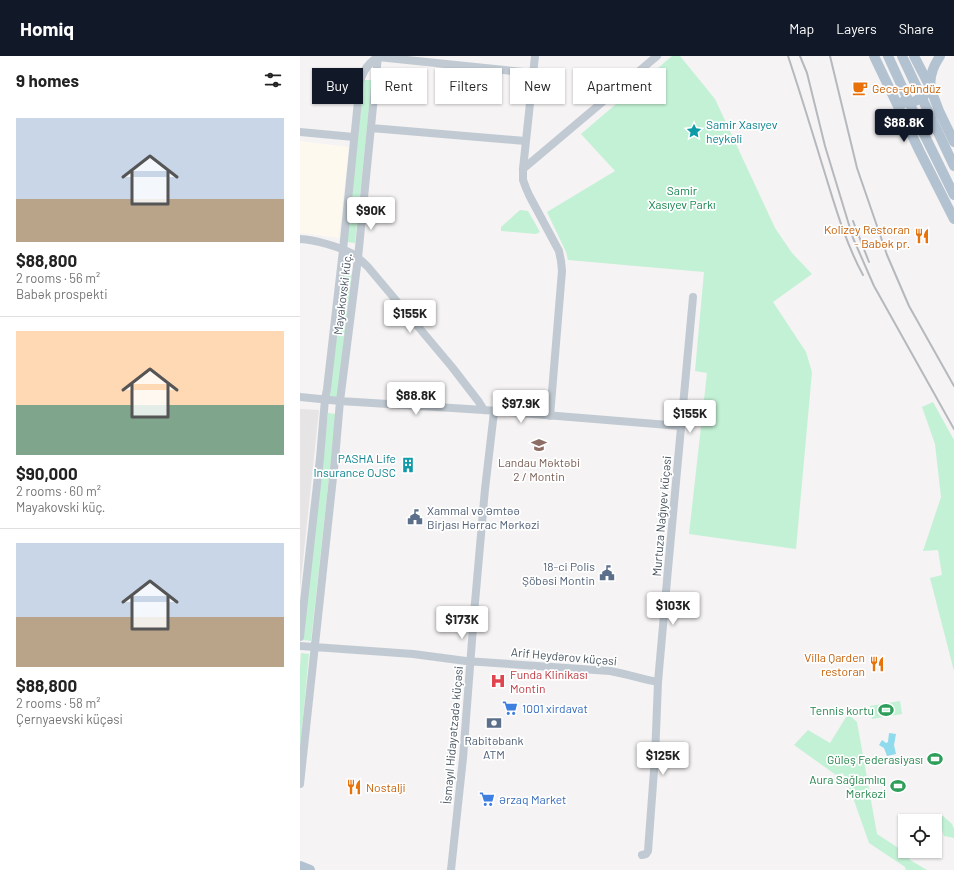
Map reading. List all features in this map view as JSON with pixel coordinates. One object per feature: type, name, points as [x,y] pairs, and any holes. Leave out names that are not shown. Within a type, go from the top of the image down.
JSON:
[{"type":"main road","points":[[874,56],[954,219]]},
{"type":"main road","points":[[880,68],[881,56]]},
{"type":"main road","points":[[888,56],[954,195]]},
{"type":"main road","points":[[902,56],[954,166]]},
{"type":"main road","points":[[914,56],[930,87],[954,143]]},
{"type":"main road","points":[[893,96],[908,104],[914,102],[927,93],[930,87],[932,74],[940,56]]},
{"type":"main road","points":[[926,163],[923,152],[924,147],[931,138],[936,136],[944,136],[954,143]]},
{"type":"street","points":[[534,68],[535,56]]},
{"type":"street","points":[[523,169],[657,56]]},
{"type":"street","points":[[378,57],[510,71]]},
{"type":"street","name":"Mayakovski küç.","points":[[300,784],[340,401],[358,258],[378,57]]},
{"type":"street","name":"Mayakovski küç.","points":[[300,637],[325,399],[343,250],[360,81],[363,72],[368,65],[378,57]]},
{"type":"street","points":[[529,104],[525,141],[523,180],[559,251],[561,261],[562,278],[550,416]]},
{"type":"street","points":[[371,128],[525,141]]},
{"type":"street","points":[[300,132],[354,137]]},
{"type":"street","points":[[300,239],[313,240],[351,253],[368,267],[452,367],[484,410]]},
{"type":"street","name":"Murtuza Nağıyev küçəsi","points":[[642,855],[646,854],[648,850],[655,756],[658,682],[693,297]]},
{"type":"street","points":[[300,397],[681,426]]},
{"type":"street","name":"İsmayıl Hidayətzadə küçəsi","points":[[451,870],[463,758],[485,489],[494,412]]},
{"type":"street","name":"Arif Heydərov küçəsi","points":[[300,646],[413,654],[470,661],[610,671],[658,682]]},
{"type":"shaded area","points":[[300,141],[349,147],[339,238],[300,233]]},
{"type":"shaded area","points":[[300,409],[319,410],[300,589]]},
{"type":"green space","name":"Samir Xasıyev Parkı","points":[[672,56],[680,56],[715,99],[775,228],[792,253],[812,274],[773,302],[806,352],[812,372],[796,549],[689,534],[707,373],[695,371],[704,272],[568,260],[566,252],[547,212],[615,171],[581,134],[616,104],[666,104],[666,68],[658,68]]},
{"type":"green space","points":[[364,80],[371,80],[355,243],[347,242],[361,104],[363,104]]},
{"type":"green space","points":[[520,210],[528,211],[540,232],[536,234],[501,231],[501,227]]},
{"type":"green space","points":[[344,273],[352,274],[337,398],[329,397]]},
{"type":"green space","points":[[933,402],[954,440],[954,671],[930,578],[942,575],[938,550],[923,551],[941,497],[935,444],[922,407]]},
{"type":"green space","points":[[328,413],[336,414],[311,641],[303,640]]},
{"type":"green space","points":[[301,653],[309,654],[300,751],[300,669]]},
{"type":"green space","name":"Tennis kortu","points":[[900,701],[902,714],[872,719],[870,706]]},
{"type":"green space","points":[[848,714],[857,722],[877,834],[898,848],[898,858],[909,858],[927,870],[906,870],[905,867],[869,843],[843,773],[836,775],[794,745],[808,730],[830,743]]},
{"type":"green space","points":[[942,816],[952,824],[954,829],[954,838],[944,836],[942,830]]},
{"type":"water","points":[[889,733],[896,734],[894,745],[896,754],[887,756],[884,748],[879,745],[882,740],[886,743],[888,742]]},
{"type":"railway","points":[[788,56],[840,221],[850,248],[863,275]]},
{"type":"railway","points":[[800,56],[807,73],[825,146],[853,238],[874,286],[954,429]]},
{"type":"railway","points":[[830,56],[857,168],[887,255],[909,306],[954,386]]},
{"type":"railway","points":[[853,221],[869,262]]},
{"type":"place","name":"Gecə-gündüz","points":[[860,88]]},
{"type":"place","name":"Samir Xasıyev heykəli","points":[[694,131]]},
{"type":"place","name":"Kolizey Restoran - Babək pr.","points":[[922,236]]},
{"type":"place","name":"Landau Məktəbi 2 / Montin","points":[[539,445]]},
{"type":"place","name":"PASHA Life Insurance OJSC","points":[[408,465]]},
{"type":"place","name":"Xammal və Əmtəə Birjası Hərrac Mərkəzi","points":[[415,517]]},
{"type":"place","name":"18-ci Polis Şöbəsi Montin","points":[[607,573]]},
{"type":"place","name":"Villa Qarden restoran","points":[[877,664]]},
{"type":"place","name":"Funda Klinikası Montin","points":[[498,681]]},
{"type":"place","name":"1001 xirdavat","points":[[510,708]]},
{"type":"place","name":"Tennis kortu","points":[[886,710]]},
{"type":"place","name":"Rabitəbank ATM","points":[[494,723]]},
{"type":"place","name":"Güləş Federasiyası","points":[[935,759]]},
{"type":"place","name":"Aura Sağlamlıq Mərkəzi","points":[[898,786]]},
{"type":"place","name":"Nostalji","points":[[354,787]]},
{"type":"place","name":"Ərzaq Market","points":[[487,799]]}]
